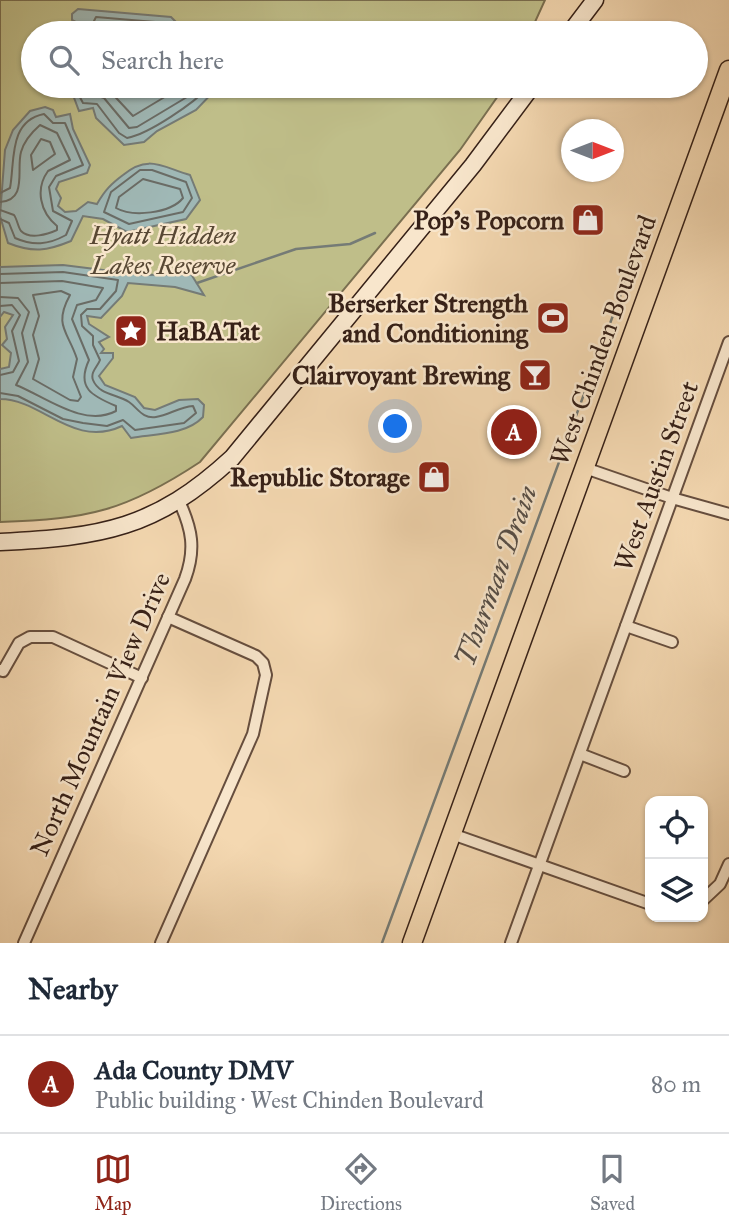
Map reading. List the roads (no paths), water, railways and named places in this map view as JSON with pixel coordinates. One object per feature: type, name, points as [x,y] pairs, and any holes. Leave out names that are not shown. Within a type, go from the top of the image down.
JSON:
[{"type":"main road","points":[[579,21],[595,0]]},
{"type":"main road","name":"West Chinden Boulevard","points":[[412,943],[729,70]]},
{"type":"main road","points":[[0,542],[98,534],[149,517],[179,501],[232,458],[473,165],[523,98]]},
{"type":"street","name":"West Austin Street","points":[[511,943],[672,499],[726,363],[729,342]]},
{"type":"street","points":[[585,468],[672,499],[729,514]]},
{"type":"street","name":"North Mountain View Drive","points":[[24,943],[169,617],[191,561],[193,543],[190,524],[179,501]]},
{"type":"street","points":[[161,943],[253,734],[266,675],[256,656],[169,617]]},
{"type":"street","points":[[626,626],[672,642]]},
{"type":"street","points":[[1,672],[19,643],[42,636],[53,637],[142,678]]},
{"type":"street","points":[[580,754],[624,771]]},
{"type":"street","points":[[452,834],[645,902]]},
{"type":"street","points":[[708,895],[720,884],[729,864]]},
{"type":"water","points":[[78,9],[171,17],[175,21],[74,21],[72,14]]},
{"type":"water","points":[[74,98],[208,98],[196,110],[157,131],[144,142],[124,145],[96,118],[93,108],[79,111]]},
{"type":"water","points":[[45,107],[53,110],[56,117],[70,114],[73,129],[90,165],[87,173],[59,182],[56,189],[61,198],[58,206],[65,212],[76,211],[88,202],[97,204],[119,178],[140,165],[148,164],[190,175],[200,200],[186,219],[127,232],[103,219],[83,216],[71,241],[47,249],[25,248],[8,243],[0,216],[5,150],[13,130],[30,111]]},
{"type":"water","points":[[63,265],[143,275],[191,274],[204,295],[175,287],[128,283],[122,296],[101,318],[87,316],[89,324],[109,337],[99,342],[104,349],[101,353],[113,353],[113,358],[99,376],[105,385],[135,397],[144,408],[155,410],[179,400],[198,399],[204,405],[203,417],[179,431],[131,438],[122,426],[104,431],[73,428],[30,406],[0,399],[0,369],[9,367],[11,353],[2,345],[7,339],[5,327],[13,315],[4,312],[0,317],[0,267]]},
{"type":"waterway","name":"Thurman Drain","points":[[382,943],[647,223]]},
{"type":"waterway","points":[[197,283],[296,249],[350,244],[375,233]]},
{"type":"place","name":"Pop's Popcorn","points":[[588,220]]},
{"type":"place","name":"Berserker Strength and Conditioning","points":[[553,318]]},
{"type":"place","name":"HaBATat","points":[[131,331]]},
{"type":"place","name":"Clairvoyant Brewing","points":[[535,375]]},
{"type":"place","name":"Ada County DMV","points":[[514,432]]},
{"type":"place","name":"Republic Storage","points":[[434,477]]},
{"type":"park label","name":"Hyatt Hidden Lakes Reserve","points":[[163,250]]}]
